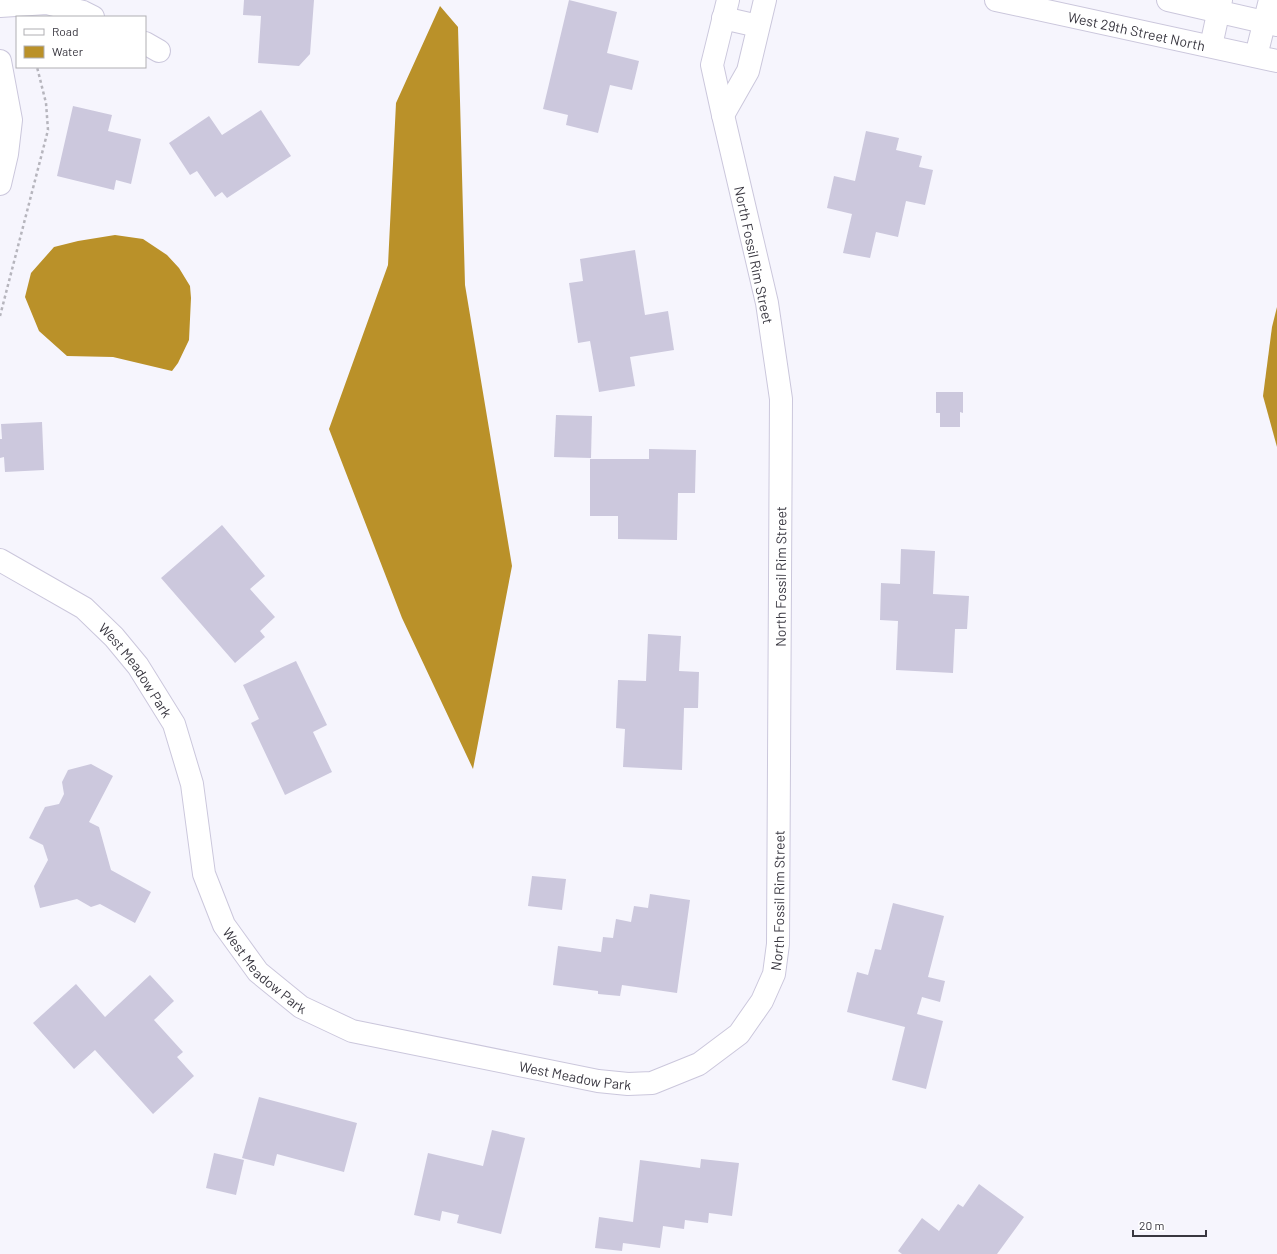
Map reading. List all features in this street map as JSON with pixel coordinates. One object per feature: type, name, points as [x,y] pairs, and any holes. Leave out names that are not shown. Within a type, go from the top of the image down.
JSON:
[{"type":"street","points":[[723,115],[748,71],[765,0]]},
{"type":"street","name":"West 29th Street North","points":[[996,0],[1267,58]]},
{"type":"street","points":[[1168,0],[1220,6],[1271,24]]},
{"type":"street","points":[[1267,58],[1271,24],[1270,0]]},
{"type":"street","points":[[0,6],[47,4],[83,12],[91,16]]},
{"type":"street","points":[[1211,46],[1220,6]]},
{"type":"street","points":[[726,9],[758,26]]},
{"type":"street","name":"North Fossil Rim Street","points":[[726,9],[712,65],[767,303],[780,399],[778,944],[774,974],[762,1001],[739,1034]]},
{"type":"street","points":[[0,61],[11,120],[7,154],[0,184]]},
{"type":"street","name":"West Meadow Park","points":[[0,560],[84,608],[114,637],[138,666],[174,724],[192,784],[204,874],[224,925],[258,972],[301,1007],[352,1031],[598,1081],[628,1084],[652,1083],[699,1064],[739,1034]]},
{"type":"path","points":[[0,316],[48,130],[46,103],[37,68]]},
{"type":"water","points":[[440,6],[458,27],[465,285],[512,566],[473,769],[402,618],[329,429],[388,265],[396,103]]},
{"type":"water","points":[[115,235],[143,239],[167,255],[179,268],[190,286],[191,298],[189,340],[178,363],[172,371],[113,357],[67,356],[39,331],[25,297],[31,273],[54,247],[78,241]]},
{"type":"water","points":[[1277,307],[1277,447],[1263,396],[1272,327]]},
{"type":"building","points":[[244,0],[314,0],[310,54],[299,66],[258,63],[261,16],[243,15]]},
{"type":"building","points":[[569,0],[617,12],[607,53],[639,61],[632,90],[610,85],[598,133],[566,125],[568,115],[543,109]]},
{"type":"building","points":[[73,106],[112,115],[108,131],[141,139],[131,184],[116,180],[114,190],[57,176]]},
{"type":"building","points":[[261,110],[291,156],[227,198],[222,192],[215,197],[197,171],[190,175],[169,143],[209,116],[222,135]]},
{"type":"building","points":[[866,131],[899,138],[896,150],[922,156],[919,167],[933,170],[925,205],[906,201],[898,237],[876,232],[870,258],[843,253],[852,214],[827,208],[834,176],[855,181]]},
{"type":"building","points":[[635,250],[645,315],[668,311],[674,350],[630,357],[635,386],[599,392],[590,341],[578,343],[569,283],[583,281],[580,259]]},
{"type":"building","points":[[936,392],[963,392],[963,413],[960,412],[960,427],[940,427],[940,413],[936,413]]},
{"type":"building","points":[[556,415],[592,416],[591,458],[554,457]]},
{"type":"building","points":[[42,422],[44,470],[5,472],[4,457],[0,458],[0,439],[2,439],[1,424]]},
{"type":"building","points":[[649,449],[696,450],[695,493],[678,493],[677,540],[618,539],[618,516],[590,516],[590,459],[649,459]]},
{"type":"building","points":[[222,525],[265,576],[250,589],[275,617],[260,631],[265,637],[235,663],[161,578]]},
{"type":"building","points":[[901,549],[935,551],[933,594],[969,596],[967,629],[955,629],[953,673],[896,670],[898,621],[880,620],[881,583],[900,584]]},
{"type":"building","points":[[648,634],[681,636],[679,671],[699,672],[698,708],[684,708],[682,770],[623,767],[625,729],[616,728],[618,680],[646,681]]},
{"type":"building","points":[[296,661],[327,725],[313,732],[332,772],[285,795],[251,723],[259,719],[243,685]]},
{"type":"building","points":[[91,764],[113,776],[89,822],[99,827],[111,870],[151,892],[135,923],[100,904],[91,907],[77,899],[40,908],[34,886],[48,860],[43,845],[29,838],[45,807],[59,804],[64,794],[62,782],[68,770]]},
{"type":"building","points":[[532,876],[566,879],[562,910],[528,906]]},
{"type":"building","points":[[650,894],[690,900],[677,993],[622,985],[620,996],[598,994],[598,991],[553,985],[558,946],[601,952],[603,937],[613,938],[616,919],[631,922],[634,906],[648,908]]},
{"type":"building","points":[[893,903],[944,916],[928,977],[945,981],[940,1002],[922,997],[917,1014],[943,1021],[926,1089],[892,1080],[905,1027],[847,1012],[857,972],[868,975],[875,949],[881,950]]},
{"type":"building","points":[[150,975],[174,1001],[154,1020],[183,1052],[177,1057],[194,1076],[153,1114],[95,1050],[74,1069],[33,1023],[76,984],[105,1017]]},
{"type":"building","points":[[259,1097],[357,1123],[344,1172],[277,1154],[274,1166],[242,1158]]},
{"type":"building","points":[[492,1130],[525,1138],[501,1234],[457,1223],[459,1215],[442,1211],[440,1221],[414,1215],[428,1153],[483,1166]]},
{"type":"building","points":[[214,1153],[244,1160],[236,1195],[206,1188]]},
{"type":"building","points":[[701,1159],[739,1163],[732,1216],[709,1213],[708,1223],[685,1220],[684,1229],[663,1226],[660,1248],[623,1243],[622,1251],[595,1248],[599,1217],[633,1222],[640,1160],[700,1168]]},
{"type":"building","points":[[979,1184],[1024,1217],[997,1254],[902,1254],[898,1251],[922,1218],[939,1231],[958,1204],[963,1207]]}]
